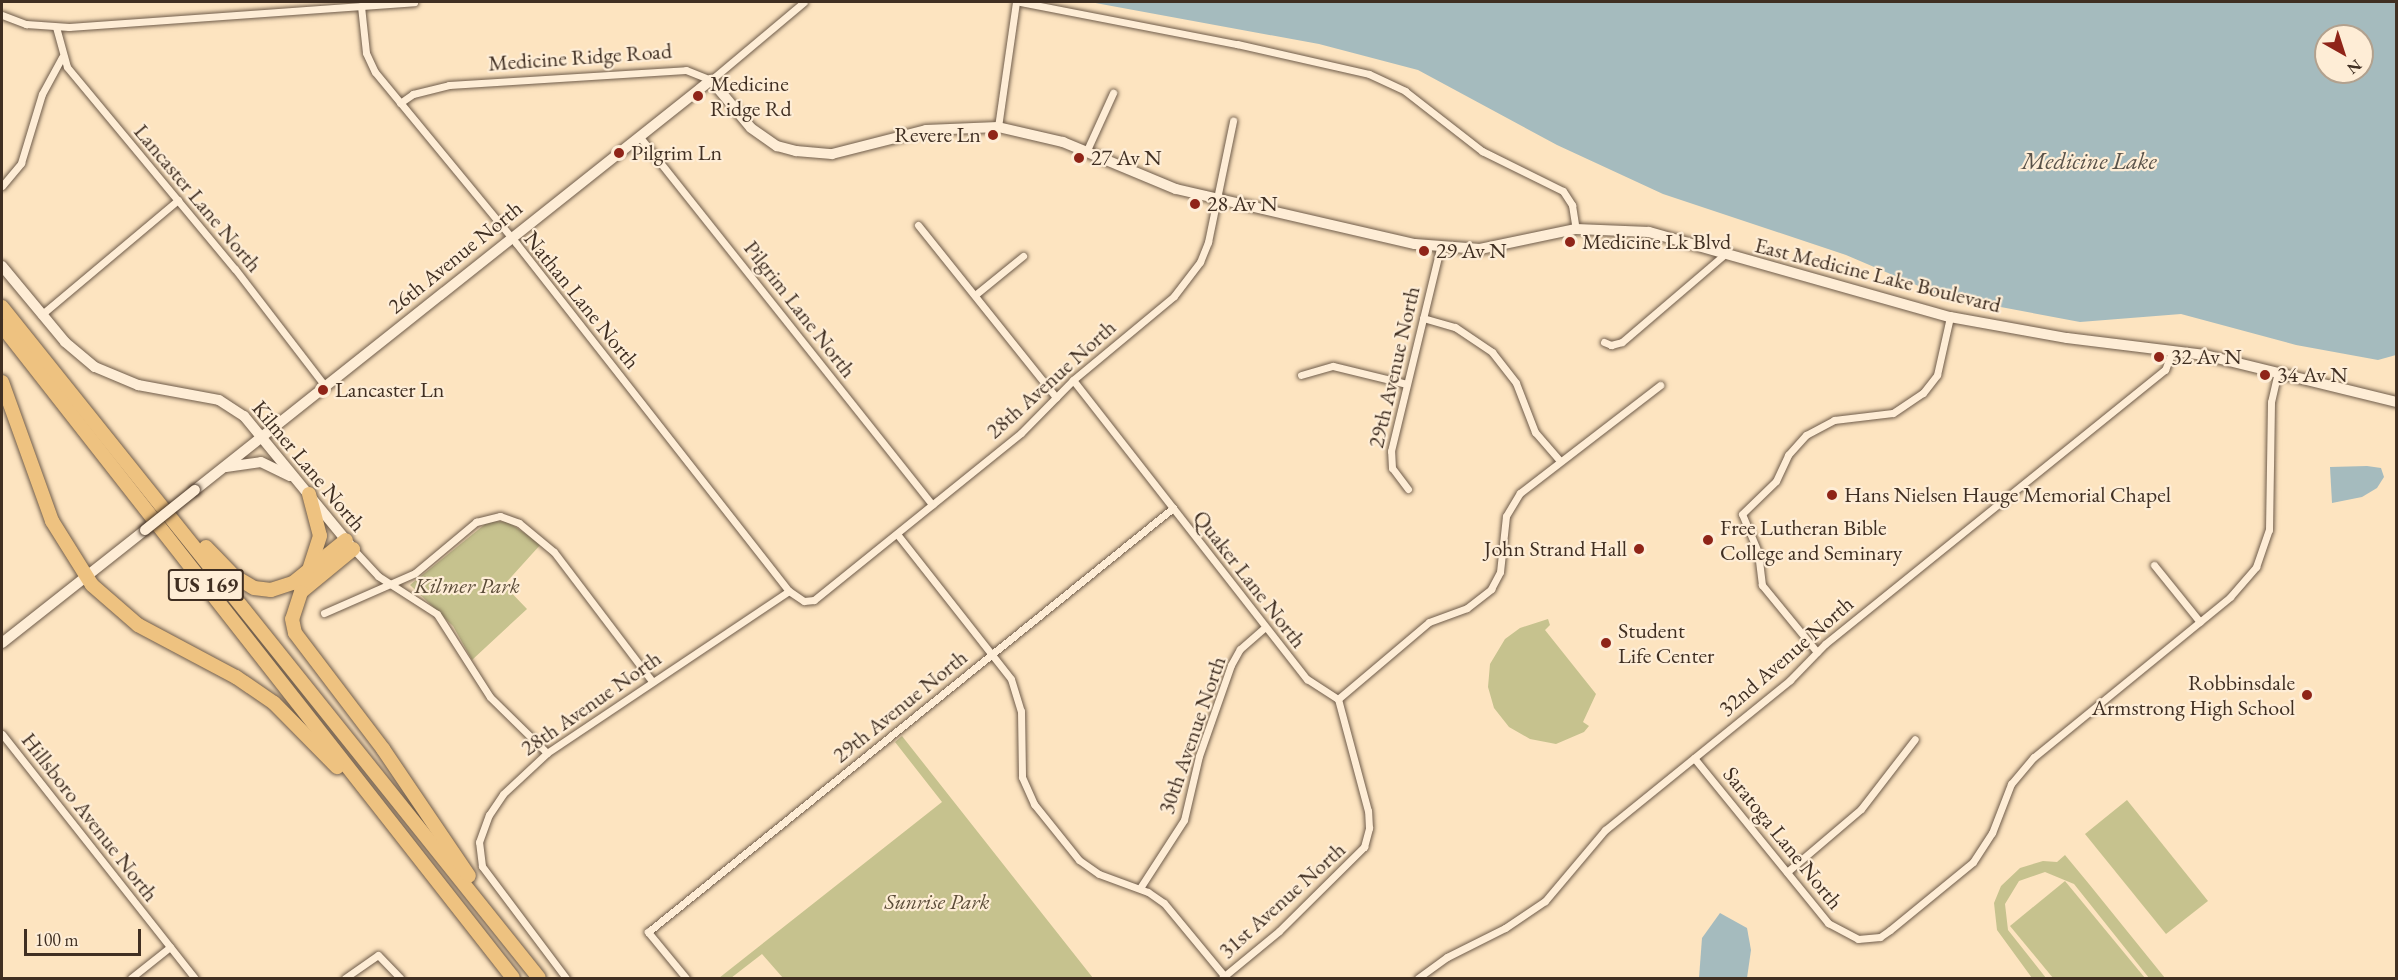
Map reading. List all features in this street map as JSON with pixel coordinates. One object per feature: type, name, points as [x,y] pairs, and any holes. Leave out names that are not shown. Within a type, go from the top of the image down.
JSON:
[{"type":"highway","name":"US 169","points":[[2,307],[539,978]]},
{"type":"highway","name":"US 169","points":[[2,326],[513,978]]},
{"type":"highway","points":[[2,382],[52,521],[85,576],[138,625],[230,673],[274,703],[408,845]]},
{"type":"highway","points":[[145,483],[244,583],[276,589],[350,545]]},
{"type":"highway","points":[[305,573],[314,562],[320,536],[309,495]]},
{"type":"highway","points":[[350,545],[301,592],[292,619],[296,633],[383,749],[475,885],[491,917]]},
{"type":"street","points":[[2,15],[15,22],[56,27],[414,2]]},
{"type":"street","name":"26th Avenue North","points":[[2,643],[711,80],[804,2]]},
{"type":"street","points":[[711,80],[752,128],[777,146],[796,152],[831,154],[926,130],[998,127],[1044,136],[1087,150],[1143,178],[1219,198],[1440,248],[1480,249],[1576,229],[1572,205],[1563,191],[1482,151],[1405,91],[1368,74],[1237,44],[1018,2],[998,127]]},
{"type":"street","name":"Nathan Lane North","points":[[361,6],[369,60],[400,103],[789,591],[804,601]]},
{"type":"street","name":"Lancaster Lane North","points":[[56,27],[62,57],[325,386]]},
{"type":"street","points":[[2,186],[21,163],[42,94],[62,57]]},
{"type":"street","name":"Medicine Ridge Road","points":[[400,103],[413,94],[449,85],[686,70],[711,80]]},
{"type":"street","points":[[1087,150],[1113,93]]},
{"type":"street","name":"28th Avenue North","points":[[804,601],[814,600],[1021,433],[1073,380],[1173,296],[1189,279],[1208,242],[1219,198],[1233,121]]},
{"type":"street","name":"Pilgrim Lane North","points":[[639,136],[932,505]]},
{"type":"street","points":[[41,315],[178,200]]},
{"type":"street","points":[[918,225],[1056,397]]},
{"type":"street","name":"East Medicine Lake Boulevard","points":[[1576,229],[1649,232],[1950,318],[2172,352],[2278,371],[2397,402]]},
{"type":"street","name":"29th Avenue North","points":[[1408,489],[1390,461],[1440,248]]},
{"type":"street","points":[[1604,342],[1611,345],[1622,342],[1724,255]]},
{"type":"street","points":[[975,295],[1023,256]]},
{"type":"street","name":"Kilmer Lane North","points":[[2,266],[65,342],[95,367],[138,385],[219,400],[244,416],[262,435],[369,568],[437,614],[490,697],[547,753]]},
{"type":"street","points":[[1423,318],[1455,327],[1492,352],[1515,383],[1536,432],[1560,461]]},
{"type":"street","points":[[1817,652],[1762,585],[1758,552],[1742,514],[1776,481],[1788,455],[1806,435],[1834,420],[1893,413],[1923,393],[1937,375],[1950,318]]},
{"type":"street","name":"32nd Avenue North","points":[[1418,978],[1447,957],[1532,911],[1605,830],[1790,680],[1817,652],[2164,370],[2172,352]]},
{"type":"street","points":[[1301,375],[1333,366],[1407,384]]},
{"type":"street","points":[[2154,566],[2200,622],[2244,583],[2264,549],[2270,510],[2271,402],[2278,371]]},
{"type":"street","name":"Quaker Lane North","points":[[1073,380],[1264,628],[1307,680],[1338,699]]},
{"type":"street","points":[[1338,699],[1429,622],[1467,608],[1491,589],[1500,572],[1506,516],[1512,503],[1560,461],[1660,385]]},
{"type":"street","points":[[220,469],[244,461],[261,462],[300,483]]},
{"type":"street","name":"29th Avenue North","points":[[686,978],[648,932],[1173,508]]},
{"type":"street","points":[[324,613],[392,585],[432,562],[476,522],[494,515],[508,518],[543,542],[568,568],[652,681]]},
{"type":"street","points":[[897,534],[1011,679],[1019,700],[1022,777],[1034,804],[1079,860],[1099,874],[1140,888],[1164,903],[1224,978]]},
{"type":"street","name":"28th Avenue North","points":[[566,978],[493,885],[479,855],[482,831],[503,794],[547,753],[789,591]]},
{"type":"street","name":"Saratoga Lane North","points":[[1694,758],[1828,923],[1847,937],[1880,937],[1962,874],[1984,849],[2003,798],[2022,770],[2200,622]]},
{"type":"street","name":"30th Avenue North","points":[[1140,888],[1184,820],[1199,756],[1231,665],[1240,649],[1264,628]]},
{"type":"street","name":"31st Avenue North","points":[[1224,978],[1358,857],[1367,838],[1368,811],[1338,699]]},
{"type":"street","name":"Hillsboro Avenue North","points":[[2,734],[195,978]]},
{"type":"street","points":[[1786,872],[1861,809],[1915,739]]},
{"type":"street","points":[[130,978],[170,947]]},
{"type":"street","points":[[345,978],[378,955],[400,978]]},
{"type":"green space","name":"Kilmer Park","points":[[489,521],[508,522],[541,544],[504,585],[527,609],[472,660],[453,626],[410,585]]},
{"type":"green space","points":[[1548,619],[1550,625],[1545,630],[1596,694],[1583,722],[1589,726],[1584,732],[1556,744],[1530,739],[1509,727],[1494,708],[1488,687],[1490,664],[1505,639],[1520,628]]},
{"type":"green space","name":"Sunrise Park","points":[[902,736],[1093,978],[783,978],[762,954],[731,978],[719,978],[942,802],[895,742]]},
{"type":"green space","points":[[2127,800],[2208,901],[2166,934],[2085,834]]},
{"type":"green space","points":[[2065,855],[2165,978],[2149,978],[2074,884],[2045,872],[2019,881],[2005,904],[2008,930],[2046,978],[2032,978],[1997,930],[1994,903],[2001,886],[2020,868],[2043,861],[2057,862]]},
{"type":"green space","points":[[2065,881],[2145,978],[2053,978],[2010,926]]},
{"type":"water","name":"Medicine Lake","points":[[1090,2],[2396,2],[2396,355],[2378,360],[2296,345],[2181,314],[2080,322],[1942,296],[1846,255],[1663,194],[1557,145],[1418,70],[1319,44]]},
{"type":"water","points":[[2330,467],[2381,468],[2384,477],[2377,488],[2362,497],[2332,503]]},
{"type":"water","points":[[1720,913],[1747,928],[1751,950],[1747,978],[1699,978],[1702,938]]},
{"type":"place","name":"Medicine Ridge Rd","points":[[698,96]]},
{"type":"place","name":"Revere Ln","points":[[993,135]]},
{"type":"place","name":"Pilgrim Ln","points":[[619,153]]},
{"type":"place","name":"27 Av N","points":[[1079,158]]},
{"type":"place","name":"28 Av N","points":[[1195,204]]},
{"type":"place","name":"Medicine Lk Blvd","points":[[1570,242]]},
{"type":"place","name":"29 Av N","points":[[1424,251]]},
{"type":"place","name":"32 Av N","points":[[2159,357]]},
{"type":"place","name":"34 Av N","points":[[2265,375]]},
{"type":"place","name":"Lancaster Ln","points":[[323,390]]},
{"type":"place","name":"Hans Nielsen Hauge Memorial Chapel","points":[[1832,495]]},
{"type":"place","name":"Free Lutheran Bible College and Seminary","points":[[1708,540]]},
{"type":"place","name":"John Strand Hall","points":[[1639,549]]},
{"type":"place","name":"Student Life Center","points":[[1606,643]]},
{"type":"place","name":"Robbinsdale Armstrong High School","points":[[2307,695]]}]
